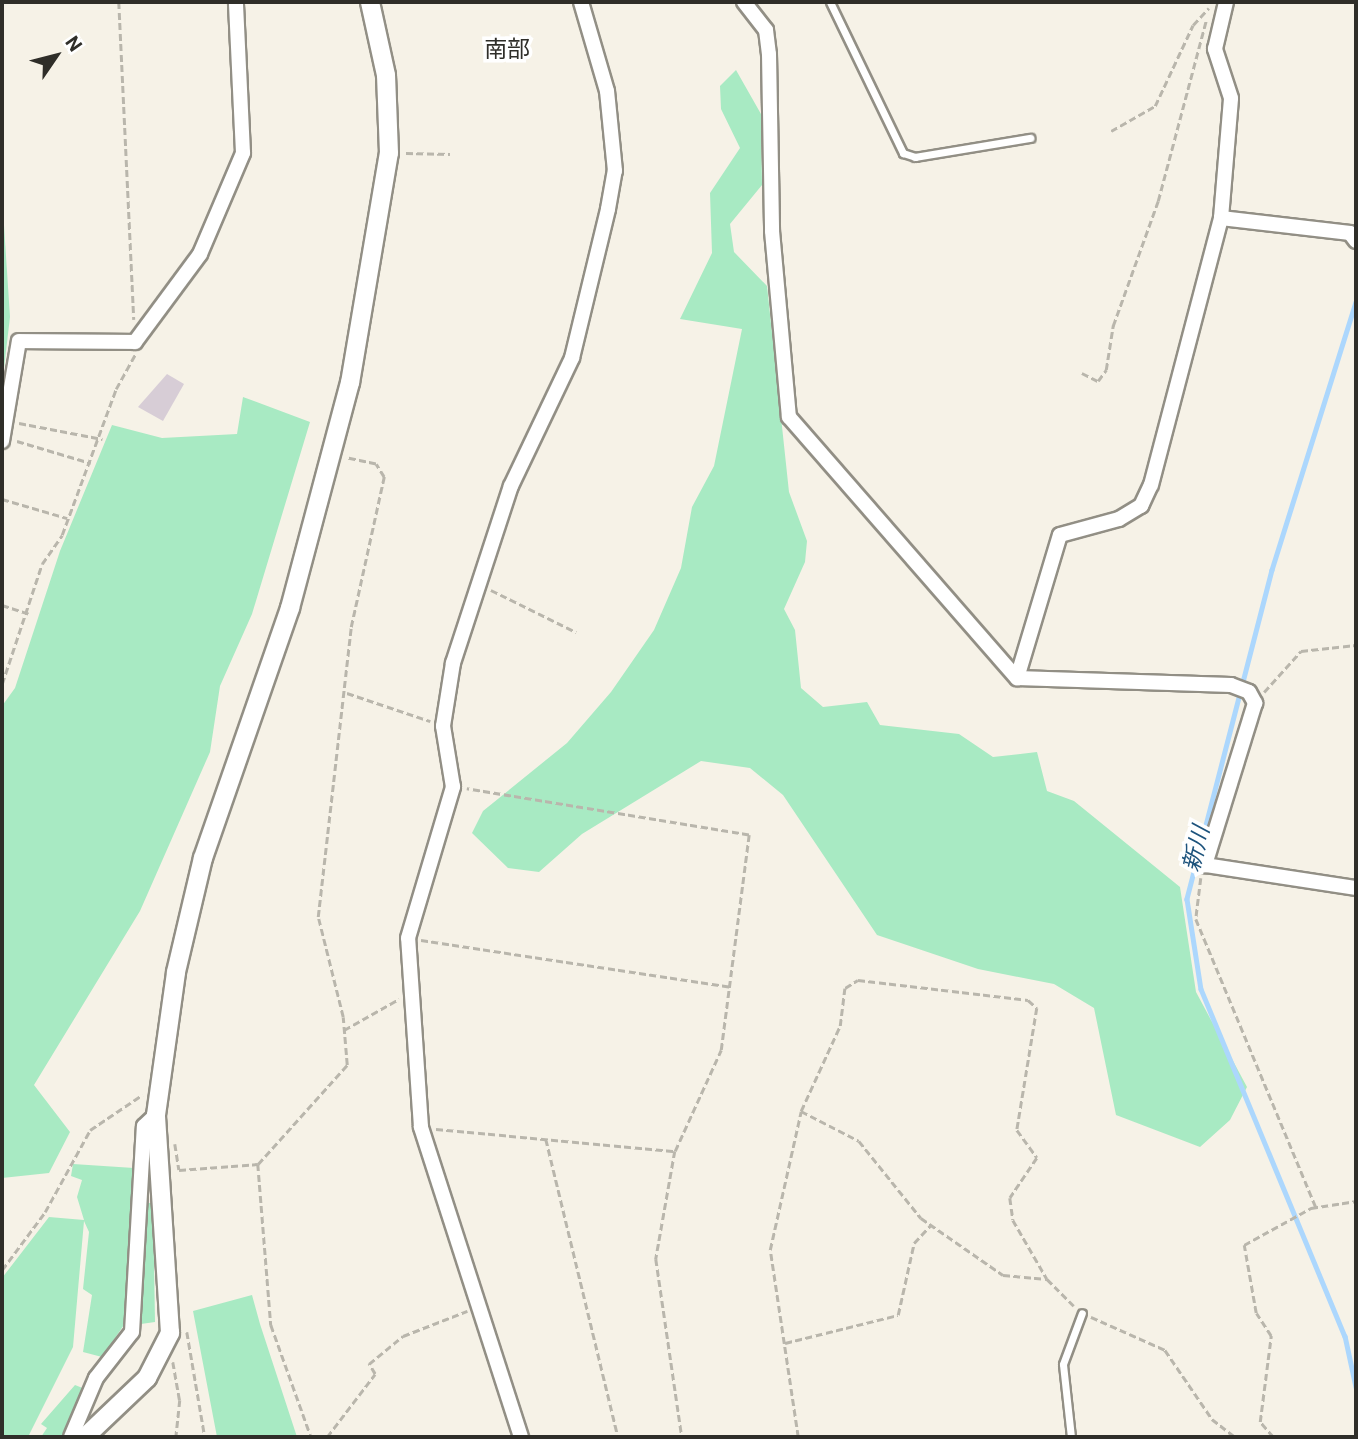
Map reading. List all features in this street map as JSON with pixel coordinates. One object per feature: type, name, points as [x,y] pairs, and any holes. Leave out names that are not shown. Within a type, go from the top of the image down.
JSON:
[{"type":"street","points":[[2,439],[19,341],[135,342],[200,254],[243,153],[236,2]]},
{"type":"street","points":[[85,1437],[147,1378],[166,1343],[170,1302],[156,1115],[176,972],[203,858],[290,608],[334,455],[388,153],[386,75],[370,2]]},
{"type":"street","points":[[521,1437],[421,1127],[408,938],[453,786],[443,726],[453,663],[511,486],[572,358],[615,171],[604,69],[581,2]]},
{"type":"street","points":[[744,2],[765,30],[769,54],[772,231],[789,417],[1017,678],[1231,685],[1252,697],[1205,865],[1356,888]]},
{"type":"street","points":[[1017,678],[1060,535],[1119,519],[1140,506],[1151,485],[1221,218],[1231,98],[1216,49],[1220,6]]},
{"type":"street","points":[[1221,218],[1350,233],[1356,241]]},
{"type":"street","points":[[71,1437],[96,1378],[132,1332],[144,1126],[156,1115]]},
{"type":"lane","points":[[830,2],[903,153],[915,157],[1030,138]]},
{"type":"lane","points":[[1070,1437],[1063,1364],[1082,1313]]},
{"type":"path","points":[[2,684],[29,614],[42,565],[67,518],[102,439],[116,389],[135,357],[120,2]]},
{"type":"path","points":[[1111,131],[1155,106],[1194,25],[1217,2]]},
{"type":"path","points":[[1082,373],[1098,381],[1106,370],[1119,306],[1158,201],[1175,126],[1189,100],[1200,36],[1220,6]]},
{"type":"path","points":[[388,153],[450,154]]},
{"type":"path","points":[[5,421],[102,439]]},
{"type":"path","points":[[2,439],[91,463]]},
{"type":"path","points":[[173,1130],[179,1170],[258,1164],[346,1065],[344,1030],[318,916],[347,693],[351,627],[384,477],[376,464],[334,455]]},
{"type":"path","points":[[2,499],[67,518]]},
{"type":"path","points":[[478,584],[576,632]]},
{"type":"path","points":[[2,606],[29,614]]},
{"type":"path","points":[[1252,697],[1301,651],[1356,645]]},
{"type":"path","points":[[347,693],[443,726]]},
{"type":"path","points":[[453,786],[750,835],[731,987],[720,1050],[675,1152],[656,1259],[682,1437]]},
{"type":"path","points":[[1205,865],[1196,919],[1316,1207]]},
{"type":"path","points":[[408,938],[731,987]]},
{"type":"path","points":[[798,1437],[770,1250],[801,1111],[840,1026],[845,988],[858,980],[1028,1000],[1037,1008],[1017,1130],[1037,1158],[1010,1198],[1013,1220],[1047,1279],[1082,1313],[1165,1350],[1212,1419],[1235,1437]]},
{"type":"path","points":[[344,1030],[410,993]]},
{"type":"path","points":[[2,1270],[45,1212],[90,1130],[159,1084]]},
{"type":"path","points":[[801,1111],[859,1141],[931,1225],[1003,1275],[1047,1279]]},
{"type":"path","points":[[421,1127],[675,1152]]},
{"type":"path","points":[[547,1139],[618,1437]]},
{"type":"path","points":[[258,1164],[271,1325],[311,1437]]},
{"type":"path","points":[[1273,1437],[1260,1422],[1271,1336],[1256,1312],[1244,1245],[1287,1218],[1311,1208],[1356,1201]]},
{"type":"path","points":[[784,1343],[898,1315],[914,1243],[931,1225]]},
{"type":"path","points":[[170,1302],[185,1323],[205,1437]]},
{"type":"path","points":[[327,1437],[375,1374],[369,1364],[403,1336],[480,1307]]},
{"type":"path","points":[[166,1343],[178,1379],[176,1437]]},
{"type":"green space","points":[[736,70],[761,114],[762,185],[730,224],[734,252],[767,286],[789,492],[807,541],[805,562],[784,609],[795,630],[801,688],[823,707],[867,702],[880,725],[959,734],[993,757],[1037,752],[1047,791],[1074,801],[1180,887],[1196,992],[1247,1087],[1230,1120],[1200,1147],[1116,1115],[1094,1008],[1054,984],[978,969],[877,935],[783,795],[750,768],[701,761],[582,834],[539,872],[508,868],[472,833],[483,811],[567,743],[611,692],[654,630],[681,568],[692,507],[714,466],[742,329],[680,319],[712,253],[710,193],[740,148],[721,109],[720,86]]},
{"type":"green space","points":[[2,195],[10,317],[2,385]]},
{"type":"green space","points":[[243,397],[310,422],[252,614],[220,686],[210,752],[140,911],[34,1085],[70,1132],[49,1173],[2,1178],[2,706],[15,688],[60,551],[112,425],[162,438],[237,434]]},
{"type":"green space","points":[[73,1164],[134,1168],[126,1322],[102,1357],[83,1352],[92,1295],[83,1289],[89,1232],[84,1221],[73,1347],[28,1437],[2,1437],[2,1278],[49,1217],[84,1220],[77,1197],[82,1180],[71,1176]]},
{"type":"green space","points":[[145,1203],[153,1203],[155,1322],[141,1324]]},
{"type":"green space","points":[[252,1295],[297,1437],[217,1437],[193,1311]]},
{"type":"green space","points":[[75,1385],[85,1389],[62,1437],[41,1437],[47,1428],[41,1424]]},
{"type":"building","points":[[167,374],[184,384],[163,421],[138,407]]},
{"type":"waterway","name":"新川","points":[[1356,302],[1272,570],[1187,899],[1201,989],[1345,1336],[1356,1387]]},
{"type":"district","name":"南部","points":[[507,50]]}]
